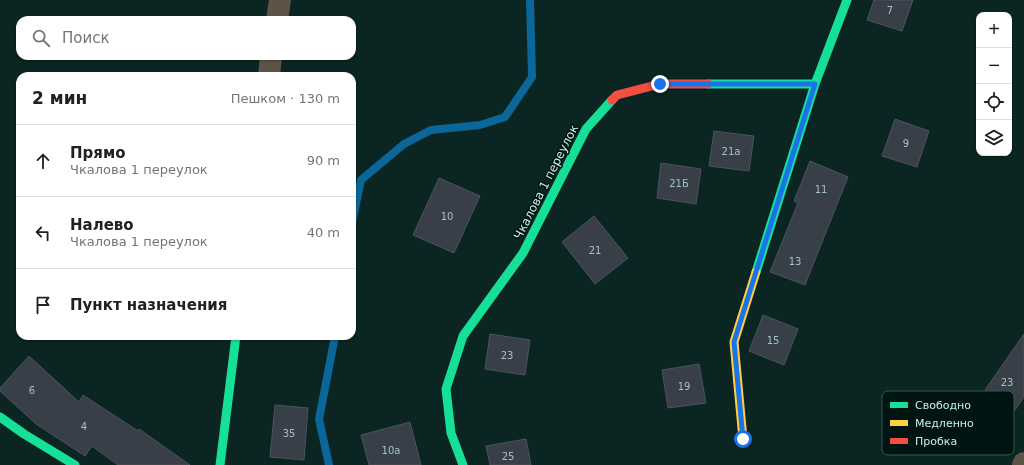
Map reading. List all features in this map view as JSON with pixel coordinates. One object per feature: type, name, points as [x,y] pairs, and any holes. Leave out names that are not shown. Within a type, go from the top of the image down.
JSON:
[{"type":"street","points":[[278,16],[280,0]]},
{"type":"street","points":[[743,439],[734,342],[815,84],[846,0]]},
{"type":"street","points":[[269,72],[271,60]]},
{"type":"street","name":"Чкалова 1 переулок","points":[[463,465],[451,433],[446,389],[463,336],[523,253],[586,129],[617,95],[660,84],[815,84]]},
{"type":"street","points":[[220,465],[236,340]]},
{"type":"street","points":[[0,417],[24,434],[75,465]]},
{"type":"building","points":[[874,0],[913,0],[902,31],[867,20]]},
{"type":"building","points":[[895,119],[929,131],[917,167],[882,156]]},
{"type":"building","points":[[714,131],[754,136],[749,171],[709,166]]},
{"type":"building","points":[[810,161],[848,177],[805,285],[770,272],[798,203],[794,201]]},
{"type":"building","points":[[661,163],[701,169],[696,204],[657,198]]},
{"type":"building","points":[[439,178],[480,196],[454,253],[413,235]]},
{"type":"building","points":[[594,216],[628,258],[595,284],[562,242]]},
{"type":"building","points":[[763,315],[798,329],[784,365],[749,351]]},
{"type":"building","points":[[490,334],[530,340],[525,375],[485,369]]},
{"type":"building","points":[[1024,334],[1024,397],[1015,410],[1014,391],[985,390]]},
{"type":"building","points":[[29,356],[79,402],[83,395],[138,431],[139,429],[190,465],[118,465],[92,446],[85,456],[36,424],[0,391],[0,388]]},
{"type":"building","points":[[699,364],[706,403],[668,408],[662,370]]},
{"type":"building","points":[[275,405],[308,408],[304,460],[270,457]]},
{"type":"building","points":[[410,422],[421,465],[369,465],[361,435]]},
{"type":"building","points":[[526,439],[531,465],[490,465],[486,446]]},
{"type":"waterway","points":[[356,204],[361,180],[404,144],[431,130],[480,125],[505,117],[532,77],[530,0]]},
{"type":"waterway","points":[[329,465],[319,419],[334,340]]},
{"type":"traffic: fast","points":[[756,272],[815,84],[847,0]]},
{"type":"traffic: fast","points":[[708,84],[815,84]]},
{"type":"traffic: fast","points":[[463,465],[451,433],[446,389],[463,336],[523,253],[586,129],[612,100]]},
{"type":"traffic: fast","points":[[220,465],[236,340]]},
{"type":"traffic: fast","points":[[0,417],[24,434],[75,465]]},
{"type":"traffic: slow","points":[[743,439],[734,342],[756,272]]},
{"type":"traffic: jam","points":[[612,100],[617,95],[660,84],[708,84]]},
{"type":"route","points":[[660,84],[815,84],[734,342],[743,439]]}]
